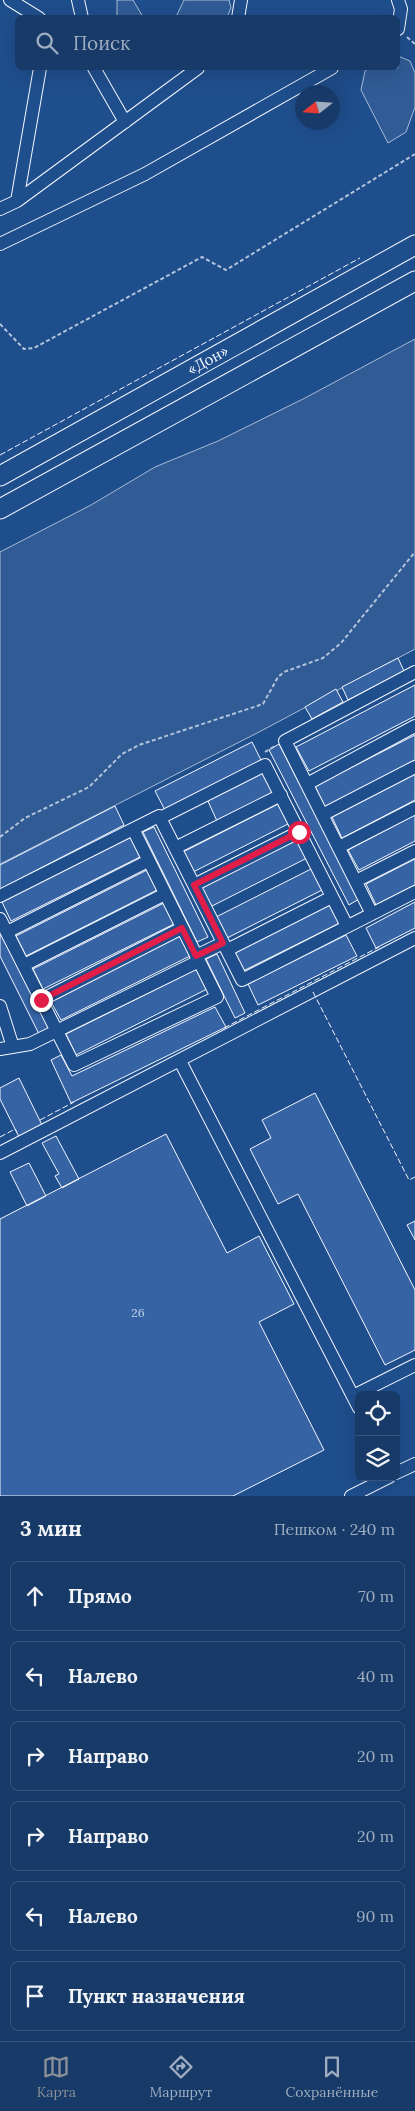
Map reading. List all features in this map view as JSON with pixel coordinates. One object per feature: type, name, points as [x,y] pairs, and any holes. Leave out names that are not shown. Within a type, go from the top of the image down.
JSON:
[{"type":"highway","name":"«Дон»","points":[[0,476],[415,245]]},
{"type":"highway","name":"«Дон»","points":[[0,509],[415,281]]},
{"type":"street","points":[[10,0],[34,15]]},
{"type":"street","points":[[78,0],[81,15]]},
{"type":"street","points":[[238,15],[241,0]]},
{"type":"street","points":[[398,0],[402,10],[400,20]]},
{"type":"street","points":[[18,201],[40,70]]},
{"type":"street","points":[[95,70],[125,122]]},
{"type":"street","points":[[0,209],[18,201],[195,70]]},
{"type":"street","points":[[0,244],[145,174],[328,70]]},
{"type":"street","points":[[372,914],[285,740],[415,672]]},
{"type":"street","points":[[307,784],[415,726]]},
{"type":"street","points":[[0,896],[265,765],[347,926]]},
{"type":"street","points":[[322,815],[415,767]]},
{"type":"street","points":[[175,848],[281,795]]},
{"type":"street","points":[[339,847],[415,808]]},
{"type":"street","points":[[160,818],[242,980],[415,892]]},
{"type":"street","points":[[0,919],[74,1065],[217,997],[133,829]]},
{"type":"street","points":[[194,885],[299,832]]},
{"type":"street","points":[[356,881],[415,851]]},
{"type":"street","points":[[6,932],[148,861]]},
{"type":"street","points":[[24,966],[165,894]]},
{"type":"street","points":[[0,1006],[6,1048],[30,1044],[198,958],[332,897]]},
{"type":"street","points":[[41,1000],[182,928]]},
{"type":"street","points":[[0,1153],[415,938]]},
{"type":"street","points":[[180,1061],[355,1400]]},
{"type":"street","points":[[353,1396],[415,1365]]},
{"type":"street","points":[[400,1471],[415,1464]]},
{"type":"street","points":[[351,1496],[381,1481]]},
{"type":"path","points":[[0,324],[24,349],[34,348],[202,257],[226,270],[415,154]]},
{"type":"path","points":[[0,837],[25,818],[89,787],[122,754],[139,745],[263,704],[278,677],[284,672],[323,658],[341,642],[415,552]]},
{"type":"path","points":[[265,765],[265,751],[285,740]]},
{"type":"shaded area","points":[[117,0],[133,0],[142,15],[117,15]]},
{"type":"shaded area","points":[[184,0],[229,0],[231,8],[228,15],[177,15]]},
{"type":"shaded area","points":[[400,57],[410,61],[415,73],[415,107],[406,132],[388,143],[361,90],[365,71],[400,70]]},
{"type":"shaded area","points":[[415,339],[415,649],[259,732],[0,864],[0,552],[91,505],[155,467],[218,441],[305,398]]},
{"type":"building","points":[[398,658],[404,671],[348,700],[342,687]]},
{"type":"building","points":[[415,685],[415,716],[309,771],[296,747]]},
{"type":"building","points":[[336,689],[343,702],[312,719],[305,707]]},
{"type":"building","points":[[415,735],[415,760],[325,807],[315,786]]},
{"type":"building","points":[[252,742],[262,762],[166,812],[155,791]]},
{"type":"building","points":[[279,744],[359,899],[349,905],[269,750]]},
{"type":"building","points":[[264,771],[274,792],[217,821],[207,799]]},
{"type":"building","points":[[415,774],[415,800],[342,838],[332,817]]},
{"type":"building","points":[[280,803],[290,823],[193,872],[183,852]]},
{"type":"building","points":[[115,806],[124,825],[0,889],[0,865]]},
{"type":"building","points":[[415,815],[415,841],[359,870],[348,850]]},
{"type":"building","points":[[154,827],[208,937],[197,942],[143,832]]},
{"type":"building","points":[[131,837],[140,857],[11,921],[2,902]]},
{"type":"building","points":[[297,837],[307,858],[210,907],[200,886]]},
{"type":"building","points":[[415,859],[415,885],[376,905],[366,884]]},
{"type":"building","points":[[313,868],[324,889],[227,938],[216,917]]},
{"type":"building","points":[[147,870],[157,890],[26,956],[16,936]]},
{"type":"building","points":[[329,902],[340,923],[243,971],[232,951]]},
{"type":"building","points":[[415,902],[415,928],[376,948],[366,928]]},
{"type":"building","points":[[164,903],[174,924],[43,989],[33,969]]},
{"type":"building","points":[[0,929],[50,1028],[39,1034],[0,956]]},
{"type":"building","points":[[181,934],[192,955],[61,1020],[50,1000]]},
{"type":"building","points":[[346,935],[357,956],[258,1005],[248,984]]},
{"type":"building","points":[[217,954],[245,1013],[235,1018],[206,959]]},
{"type":"building","points":[[197,969],[207,989],[76,1055],[66,1034]]},
{"type":"building","points":[[215,1007],[226,1027],[71,1103],[51,1060],[61,1055],[72,1076]]},
{"type":"building","points":[[19,1078],[43,1127],[20,1139],[0,1099],[0,1088]]},
{"type":"building","points":[[315,1093],[415,1290],[415,1350],[385,1365],[298,1194],[278,1204],[250,1149],[271,1138],[262,1120]]},
{"type":"building","points":[[166,1134],[227,1253],[259,1236],[294,1304],[259,1322],[324,1450],[233,1496],[0,1496],[0,1219]]},
{"type":"building","points":[[56,1136],[79,1179],[62,1188],[55,1176],[59,1174],[42,1143]]},
{"type":"building","points":[[29,1163],[46,1196],[27,1206],[10,1172]]},
{"type":"building","points":[[415,1221],[415,1240],[407,1225]]},
{"type":"fence","points":[[0,455],[360,258]]},
{"type":"fence","points":[[224,1028],[379,947]]},
{"type":"fence","points":[[313,992],[409,1180],[415,1177]]},
{"type":"fence","points":[[40,1120],[74,1102]]},
{"type":"fence","points":[[0,1137],[15,1129],[17,1132]]},
{"type":"route","points":[[41,1000],[182,928],[196,956],[223,943],[194,885],[299,832]]}]
